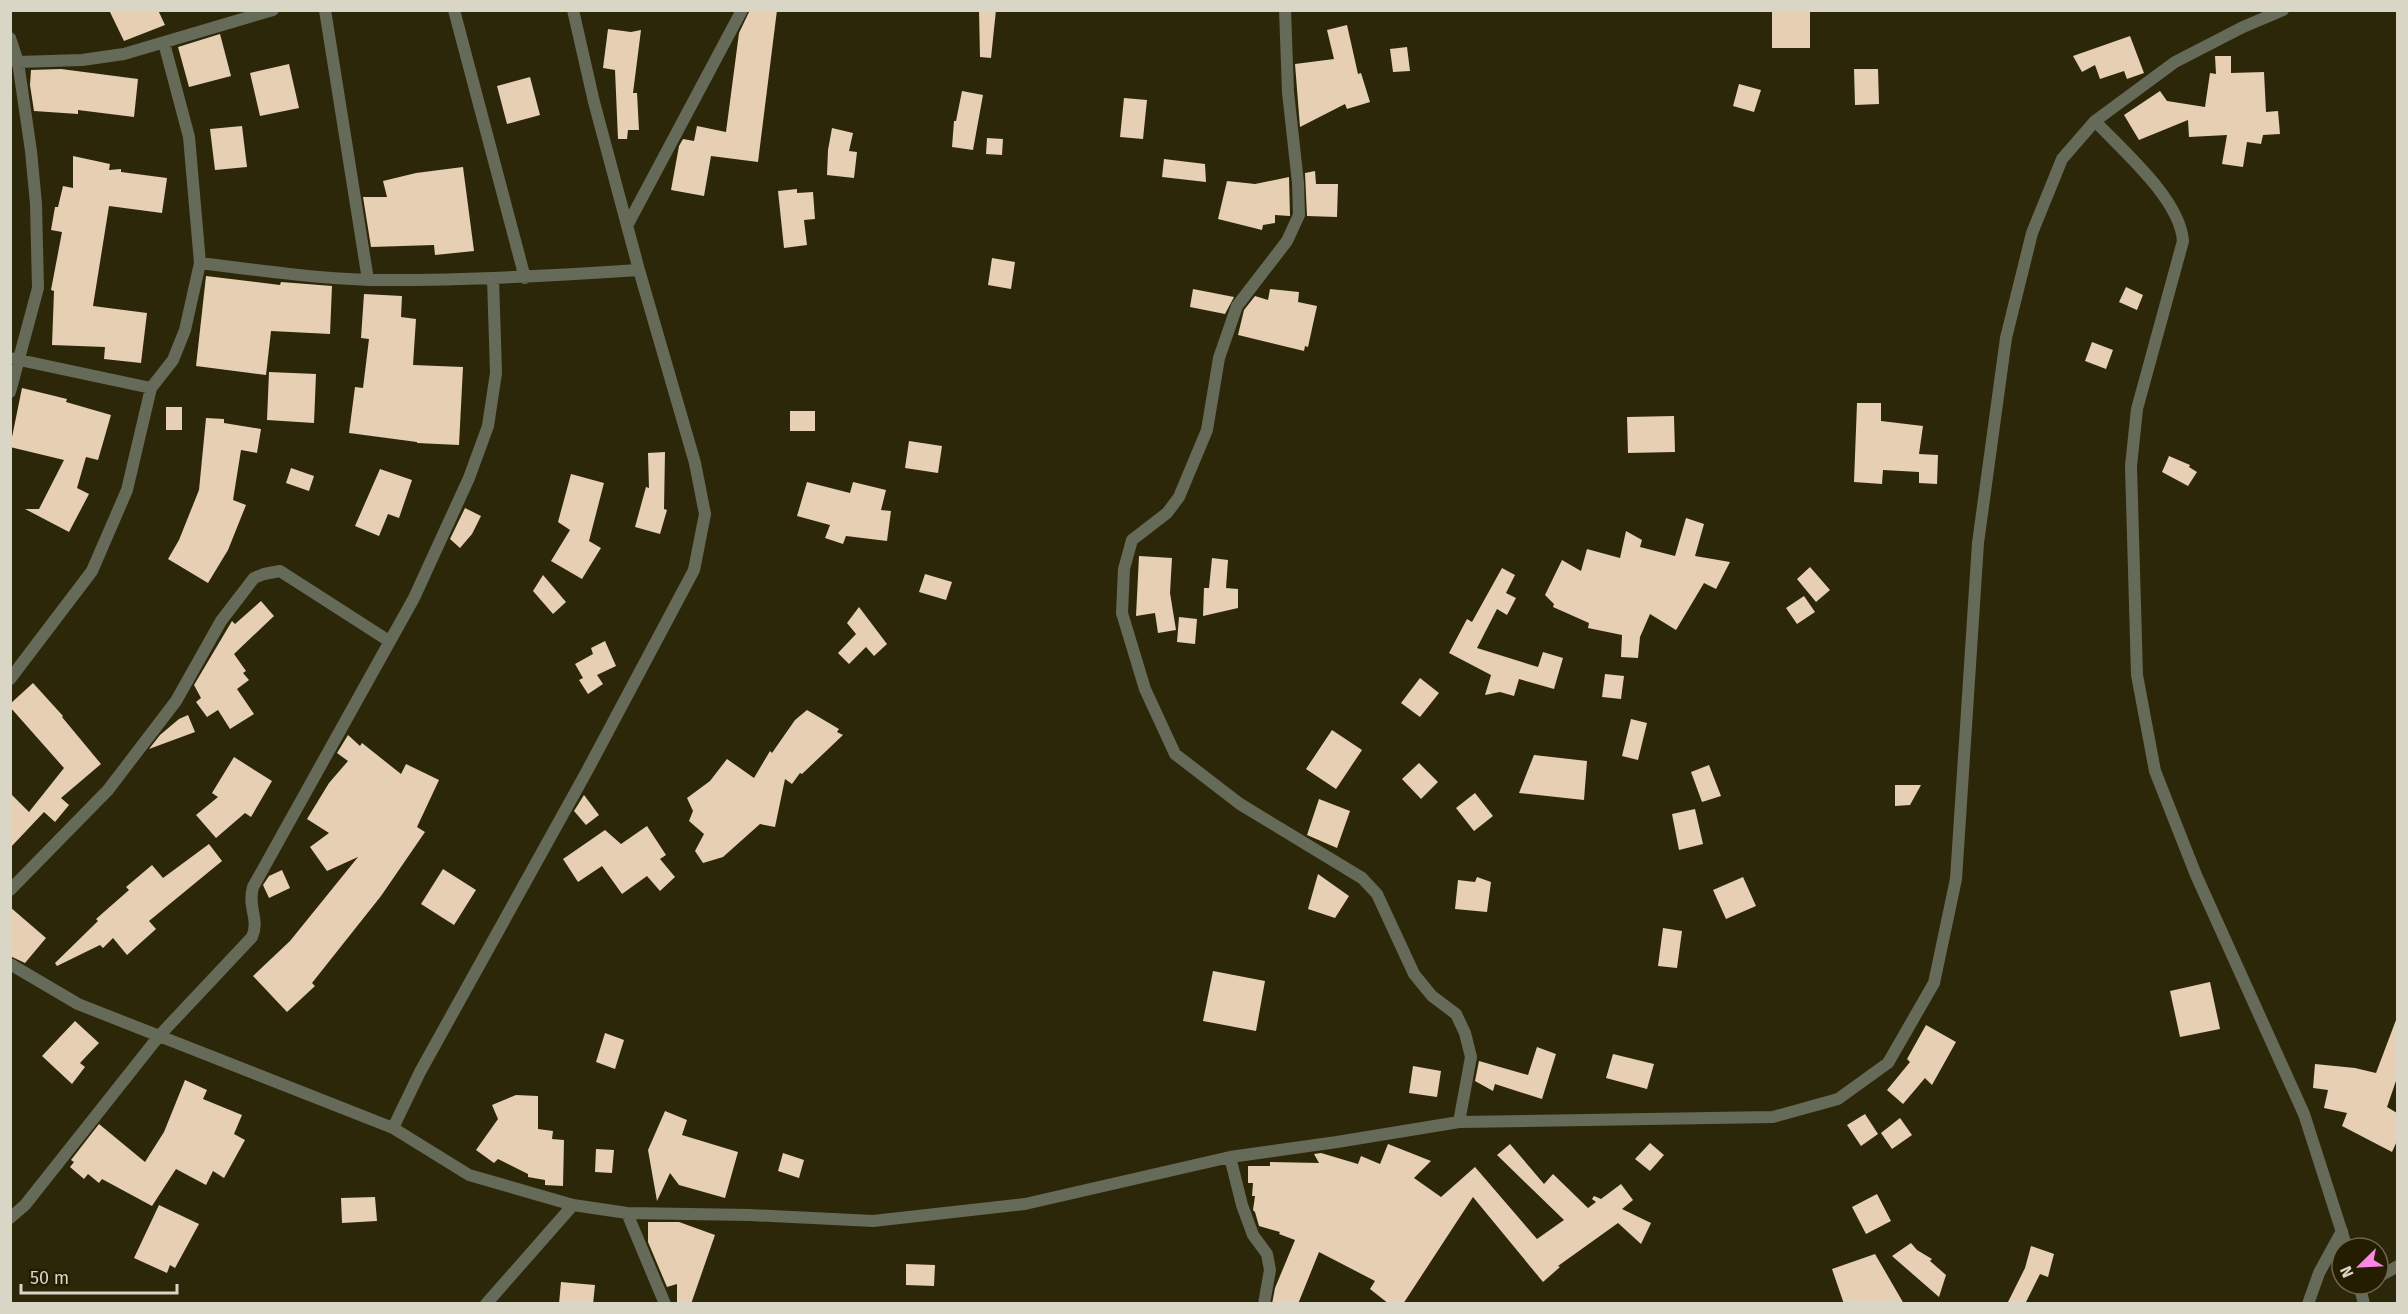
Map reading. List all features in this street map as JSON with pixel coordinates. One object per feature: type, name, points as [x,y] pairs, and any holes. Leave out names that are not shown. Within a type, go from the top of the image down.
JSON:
[{"type":"street","points":[[14,61],[82,60],[124,54],[273,10]]},
{"type":"street","points":[[325,10],[368,280]]},
{"type":"street","points":[[454,10],[525,278]]},
{"type":"street","points":[[393,1128],[420,1072],[587,771],[694,570],[705,514],[695,463],[639,270],[594,102],[573,10]]},
{"type":"street","points":[[628,224],[742,10]]},
{"type":"street","points":[[1285,10],[1288,92],[1298,183],[1299,215],[1287,241],[1237,306],[1219,358],[1207,430],[1179,497],[1167,513],[1132,540],[1124,569],[1122,613],[1145,689],[1175,754],[1240,804],[1355,874],[1377,894],[1414,974],[1432,996],[1456,1014],[1464,1033],[1471,1057],[1459,1122]]},
{"type":"street","points":[[10,964],[78,1004],[393,1128],[469,1176],[573,1204],[627,1213],[750,1215],[873,1221],[1025,1204],[1230,1157],[1459,1122],[1773,1117],[1838,1099],[1888,1063],[1934,983],[1956,879],[1978,543],[2006,338],[2031,232],[2062,159],[2095,121],[2175,62],[2243,27],[2283,10]]},
{"type":"street","points":[[10,38],[36,204],[38,288],[15,359],[10,392]]},
{"type":"street","points":[[10,679],[92,571],[127,490],[151,388],[173,360],[185,330],[200,263],[189,137],[164,43]]},
{"type":"street","points":[[2095,121],[2163,194],[2182,227],[2182,241],[2137,409],[2131,466],[2138,675],[2155,771],[2196,875],[2304,1114],[2343,1236]]},
{"type":"street","points":[[200,263],[290,274],[368,280],[525,278],[639,270]]},
{"type":"street","points":[[10,1218],[25,1205],[159,1036],[252,937],[256,927],[250,899],[253,887],[414,598],[469,478],[488,426],[496,373],[493,278]]},
{"type":"street","points":[[15,359],[151,388]]},
{"type":"street","points":[[10,890],[108,790],[176,701],[221,621],[254,579],[264,573],[280,571],[389,641]]},
{"type":"street","points":[[1230,1157],[1242,1204],[1253,1234],[1267,1254],[1270,1270],[1264,1304]]},
{"type":"street","points":[[486,1304],[573,1204]]},
{"type":"street","points":[[627,1213],[665,1304]]},
{"type":"street","points":[[2308,1304],[2319,1273],[2342,1232]]},
{"type":"building","points":[[109,10],[158,10],[165,25],[124,41]]},
{"type":"building","points":[[750,10],[777,10],[758,162],[711,156],[704,196],[671,190],[679,146],[683,139],[694,141],[697,126],[726,132],[739,33]]},
{"type":"building","points":[[979,10],[996,10],[991,58],[980,57]]},
{"type":"building","points":[[1772,10],[1810,10],[1810,48],[1772,48]]},
{"type":"building","points":[[1347,25],[1358,74],[1361,73],[1370,102],[1347,109],[1345,104],[1300,127],[1295,64],[1334,59],[1327,30]]},
{"type":"building","points":[[608,29],[631,32],[641,30],[633,93],[637,93],[639,130],[628,130],[627,139],[618,139],[615,70],[603,68]]},
{"type":"building","points":[[220,34],[231,76],[189,87],[178,47]]},
{"type":"building","points":[[2130,36],[2144,73],[2127,79],[2124,71],[2100,79],[2095,65],[2082,72],[2073,56]]},
{"type":"building","points":[[1407,47],[1410,71],[1393,72],[1390,49]]},
{"type":"building","points":[[2215,56],[2231,56],[2231,73],[2264,72],[2266,112],[2278,111],[2280,134],[2263,135],[2261,144],[2247,142],[2243,167],[2222,164],[2227,135],[2189,137],[2188,120],[2139,140],[2124,115],[2160,91],[2167,101],[2205,107],[2210,73],[2216,74]]},
{"type":"building","points":[[289,64],[299,108],[260,116],[250,73]]},
{"type":"building","points":[[61,69],[138,79],[134,117],[78,110],[78,114],[34,111],[30,85],[31,70]]},
{"type":"building","points":[[1854,69],[1878,69],[1879,104],[1855,105]]},
{"type":"building","points":[[530,77],[540,115],[507,124],[497,86]]},
{"type":"building","points":[[1739,84],[1761,90],[1754,112],[1733,106]]},
{"type":"building","points":[[962,91],[983,95],[973,150],[952,147],[954,121],[956,121]]},
{"type":"building","points":[[1124,98],[1147,100],[1143,139],[1120,137]]},
{"type":"building","points":[[242,126],[247,167],[215,170],[210,129]]},
{"type":"building","points":[[832,128],[853,133],[849,151],[857,152],[854,178],[827,175]]},
{"type":"building","points":[[987,138],[1003,139],[1002,155],[986,154]]},
{"type":"building","points":[[73,156],[110,164],[109,170],[121,169],[121,172],[167,178],[162,213],[109,206],[93,306],[147,313],[141,363],[104,359],[105,347],[52,345],[54,291],[51,290],[62,232],[51,230],[55,207],[58,207],[63,186],[73,188]]},
{"type":"building","points":[[1164,159],[1205,164],[1206,182],[1162,177]]},
{"type":"building","points":[[463,167],[474,251],[435,255],[434,245],[371,247],[363,197],[387,197],[383,181],[416,173]]},
{"type":"building","points":[[1315,171],[1316,184],[1338,184],[1337,217],[1307,216],[1305,173]]},
{"type":"building","points":[[1289,177],[1290,216],[1275,215],[1275,223],[1263,225],[1262,230],[1218,219],[1227,181],[1255,184]]},
{"type":"building","points":[[797,189],[797,193],[813,192],[815,219],[804,220],[807,245],[784,248],[778,191]]},
{"type":"building","points":[[992,258],[1015,262],[1011,289],[988,285]]},
{"type":"building","points":[[206,276],[280,285],[281,282],[332,286],[330,334],[271,331],[266,375],[196,366]]},
{"type":"building","points":[[2126,287],[2143,295],[2137,310],[2119,302]]},
{"type":"building","points":[[1193,289],[1234,297],[1225,314],[1190,307]]},
{"type":"building","points":[[1270,289],[1299,292],[1298,302],[1317,306],[1308,347],[1305,346],[1304,351],[1238,335],[1244,310],[1255,296],[1268,300]]},
{"type":"building","points":[[364,294],[402,296],[401,317],[416,319],[413,365],[463,367],[459,445],[417,443],[349,433],[355,387],[363,388],[369,339],[361,338]]},
{"type":"building","points":[[2092,342],[2113,350],[2106,369],[2085,361]]},
{"type":"building","points":[[269,372],[316,374],[314,423],[267,420]]},
{"type":"building","points":[[22,388],[67,399],[66,402],[111,415],[98,460],[86,457],[77,488],[89,494],[69,532],[25,509],[39,509],[64,460],[10,447]]},
{"type":"building","points":[[1857,403],[1881,403],[1881,421],[1923,426],[1919,454],[1938,455],[1937,484],[1919,483],[1919,472],[1883,470],[1882,484],[1854,482]]},
{"type":"building","points":[[166,407],[182,407],[182,430],[166,430]]},
{"type":"building","points":[[790,411],[815,411],[815,431],[790,431]]},
{"type":"building","points":[[1674,416],[1675,452],[1628,453],[1627,417]]},
{"type":"building","points":[[206,418],[224,419],[224,423],[261,429],[257,453],[241,450],[233,500],[246,505],[228,550],[208,583],[168,559],[179,540],[199,490]]},
{"type":"building","points":[[909,441],[942,446],[938,473],[905,468]]},
{"type":"building","points":[[665,452],[664,509],[667,510],[660,534],[635,527],[646,487],[649,488],[648,453]]},
{"type":"building","points":[[2169,456],[2190,465],[2189,467],[2197,472],[2188,486],[2162,472]]},
{"type":"building","points":[[291,468],[314,476],[309,491],[286,483]]},
{"type":"building","points":[[380,469],[412,480],[399,518],[388,514],[379,536],[355,526]]},
{"type":"building","points":[[571,474],[604,483],[589,541],[601,548],[582,579],[551,561],[570,530],[558,522]]},
{"type":"building","points":[[807,482],[850,493],[853,482],[886,490],[881,510],[891,511],[887,541],[846,536],[843,544],[825,538],[830,525],[797,516]]},
{"type":"building","points":[[465,508],[481,516],[472,534],[460,548],[450,539]]},
{"type":"building","points":[[1686,518],[1704,524],[1695,556],[1730,562],[1716,589],[1704,583],[1676,630],[1650,614],[1640,637],[1638,658],[1621,657],[1622,635],[1588,628],[1589,623],[1553,607],[1554,604],[1545,595],[1562,560],[1581,571],[1587,549],[1620,558],[1626,531],[1642,540],[1640,547],[1675,556]]},
{"type":"building","points":[[1139,556],[1172,558],[1170,593],[1176,630],[1158,633],[1155,613],[1136,616]]},
{"type":"building","points":[[1212,558],[1228,560],[1226,588],[1238,589],[1238,608],[1203,616],[1204,588],[1209,588]]},
{"type":"building","points":[[1810,567],[1830,590],[1816,602],[1797,579]]},
{"type":"building","points":[[1502,568],[1515,575],[1506,593],[1516,598],[1507,615],[1497,609],[1477,648],[1538,667],[1543,652],[1563,658],[1554,689],[1519,679],[1514,696],[1500,692],[1485,695],[1491,675],[1449,653],[1467,619],[1472,622]]},
{"type":"building","points":[[925,574],[952,582],[946,600],[919,592]]},
{"type":"building","points":[[543,575],[566,602],[553,614],[533,591]]},
{"type":"building","points":[[1804,596],[1815,612],[1797,624],[1786,608]]},
{"type":"building","points":[[261,601],[274,616],[234,654],[246,671],[243,673],[249,680],[237,689],[254,714],[230,729],[218,710],[207,717],[196,702],[201,698],[194,685],[232,621],[235,624]]},
{"type":"building","points":[[859,607],[887,644],[874,656],[866,647],[849,664],[838,653],[856,634],[847,623]]},
{"type":"building","points":[[1179,617],[1197,619],[1195,644],[1177,642]]},
{"type":"building","points":[[605,641],[616,666],[597,675],[603,684],[588,694],[579,680],[583,678],[575,664],[593,654],[591,648]]},
{"type":"building","points":[[1605,674],[1624,676],[1621,699],[1602,697]]},
{"type":"building","points":[[1420,678],[1439,693],[1420,717],[1401,703]]},
{"type":"building","points":[[33,683],[101,764],[61,798],[69,805],[55,822],[44,812],[10,848],[10,793],[29,812],[64,768],[10,707],[10,704]]},
{"type":"building","points":[[807,710],[839,729],[837,732],[843,735],[802,774],[800,773],[792,784],[785,779],[775,827],[760,824],[723,857],[703,863],[695,851],[704,834],[689,821],[693,811],[687,798],[710,781],[727,759],[754,778],[770,751],[772,753],[795,720]]},
{"type":"building","points":[[188,715],[195,732],[149,749],[160,735],[179,719]]},
{"type":"building","points":[[1631,719],[1647,723],[1638,760],[1622,756]]},
{"type":"building","points":[[1332,730],[1362,750],[1336,789],[1306,769]]},
{"type":"building","points":[[348,735],[360,746],[362,743],[401,774],[406,764],[439,780],[417,827],[425,832],[381,896],[312,983],[315,986],[287,1012],[253,976],[290,941],[358,857],[327,871],[310,847],[329,833],[307,819],[329,783],[348,761],[337,753]]},
{"type":"building","points":[[1534,755],[1587,761],[1584,800],[1519,793]]},
{"type":"building","points":[[234,757],[272,781],[251,817],[245,813],[216,838],[196,815],[218,797],[212,793]]},
{"type":"building","points":[[1419,763],[1438,782],[1421,799],[1402,779]]},
{"type":"building","points":[[1709,765],[1721,796],[1702,802],[1691,772]]},
{"type":"building","points":[[1895,785],[1921,785],[1910,805],[1895,806]]},
{"type":"building","points":[[1475,793],[1493,816],[1474,831],[1456,808]]},
{"type":"building","points":[[584,795],[599,815],[586,825],[574,811]]},
{"type":"building","points":[[1319,799],[1350,811],[1337,848],[1307,835]]},
{"type":"building","points":[[1695,809],[1703,844],[1679,850],[1672,814]]},
{"type":"building","points":[[647,826],[666,855],[660,859],[675,877],[660,891],[647,876],[622,894],[602,866],[578,882],[563,859],[605,830],[621,844]]},
{"type":"building","points":[[209,844],[222,861],[149,921],[156,929],[127,955],[113,938],[103,948],[100,945],[57,966],[55,963],[98,921],[96,919],[129,890],[126,887],[152,865],[163,878]]},
{"type":"building","points":[[443,869],[476,890],[454,925],[421,904]]},
{"type":"building","points":[[282,870],[290,888],[269,898],[263,885],[269,876]]},
{"type":"building","points":[[1318,874],[1349,896],[1335,918],[1308,909]]},
{"type":"building","points":[[1477,877],[1491,882],[1487,912],[1455,909],[1458,880],[1475,882]]},
{"type":"building","points":[[1743,877],[1756,906],[1726,919],[1713,890]]},
{"type":"building","points":[[10,907],[46,938],[25,963],[10,956]]},
{"type":"building","points":[[1663,928],[1682,931],[1677,968],[1658,966]]},
{"type":"building","points":[[1213,971],[1265,981],[1256,1031],[1203,1021]]},
{"type":"building","points":[[2210,982],[2220,1029],[2180,1037],[2170,991]]},
{"type":"building","points":[[2396,1020],[2397,1078],[2387,1107],[2397,1113],[2397,1141],[2392,1152],[2342,1126],[2347,1113],[2324,1108],[2328,1090],[2313,1088],[2315,1064],[2355,1068],[2376,1073]]},
{"type":"building","points":[[75,1021],[99,1043],[80,1063],[85,1067],[72,1084],[42,1056]]},
{"type":"building","points":[[1926,1025],[1956,1042],[1932,1085],[1925,1078],[1903,1104],[1887,1090],[1910,1062],[1907,1059]]},
{"type":"building","points":[[605,1033],[624,1040],[615,1069],[596,1062]]},
{"type":"building","points":[[1537,1047],[1556,1054],[1542,1099],[1495,1084],[1493,1091],[1475,1081],[1479,1061],[1528,1075]]},
{"type":"building","points":[[1613,1054],[1654,1064],[1647,1089],[1606,1078]]},
{"type":"building","points":[[1413,1066],[1441,1071],[1437,1097],[1409,1093]]},
{"type":"building","points":[[185,1080],[207,1090],[203,1099],[242,1115],[234,1134],[245,1140],[224,1178],[213,1171],[206,1185],[176,1169],[152,1206],[102,1179],[99,1183],[88,1174],[84,1179],[70,1167],[74,1162],[71,1160],[99,1124],[145,1162],[164,1132]]},
{"type":"building","points":[[516,1095],[538,1096],[538,1129],[553,1131],[552,1139],[564,1140],[563,1186],[545,1185],[545,1180],[528,1177],[528,1174],[498,1159],[494,1163],[476,1150],[498,1119],[492,1105]]},
{"type":"building","points":[[665,1111],[687,1120],[682,1135],[738,1152],[725,1198],[679,1185],[670,1173],[657,1201],[648,1150]]},
{"type":"building","points":[[1865,1114],[1878,1134],[1861,1146],[1847,1125]]},
{"type":"building","points":[[1900,1118],[1912,1135],[1892,1149],[1881,1133]]},
{"type":"building","points":[[1650,1143],[1664,1155],[1650,1171],[1635,1159]]},
{"type":"building","points":[[1388,1144],[1431,1161],[1414,1178],[1441,1197],[1475,1167],[1537,1239],[1564,1220],[1497,1155],[1510,1144],[1544,1184],[1553,1174],[1588,1208],[1596,1202],[1592,1199],[1594,1196],[1601,1199],[1621,1184],[1633,1200],[1622,1209],[1651,1223],[1641,1244],[1618,1223],[1558,1266],[1560,1267],[1543,1282],[1473,1197],[1403,1304],[1389,1304],[1370,1289],[1375,1281],[1319,1252],[1298,1304],[1272,1304],[1275,1288],[1295,1240],[1279,1234],[1280,1232],[1259,1226],[1253,1210],[1255,1196],[1252,1196],[1253,1183],[1248,1183],[1248,1166],[1270,1166],[1270,1162],[1319,1163],[1314,1154],[1321,1153],[1358,1164],[1361,1156],[1380,1164]]},
{"type":"building","points":[[596,1149],[614,1150],[612,1173],[595,1172]]},
{"type":"building","points":[[783,1153],[804,1160],[799,1178],[778,1171]]},
{"type":"building","points":[[1877,1194],[1891,1221],[1866,1234],[1852,1207]]},
{"type":"building","points":[[375,1197],[377,1221],[342,1223],[341,1198]]},
{"type":"building","points":[[159,1205],[199,1224],[175,1268],[170,1265],[167,1273],[134,1258]]},
{"type":"building","points":[[648,1222],[679,1222],[715,1235],[691,1304],[677,1304],[677,1284],[667,1287],[648,1242]]},
{"type":"building","points":[[1911,1243],[1917,1250],[1932,1259],[1930,1261],[1946,1275],[1939,1297],[1892,1256]]},
{"type":"building","points":[[2031,1246],[2054,1254],[2048,1277],[2040,1274],[2025,1304],[2007,1304],[2025,1268]]},
{"type":"building","points":[[1875,1254],[1904,1304],[1844,1304],[1832,1269]]},
{"type":"building","points":[[906,1264],[935,1265],[934,1286],[906,1285]]},
{"type":"building","points":[[561,1282],[595,1285],[593,1304],[559,1304]]}]
